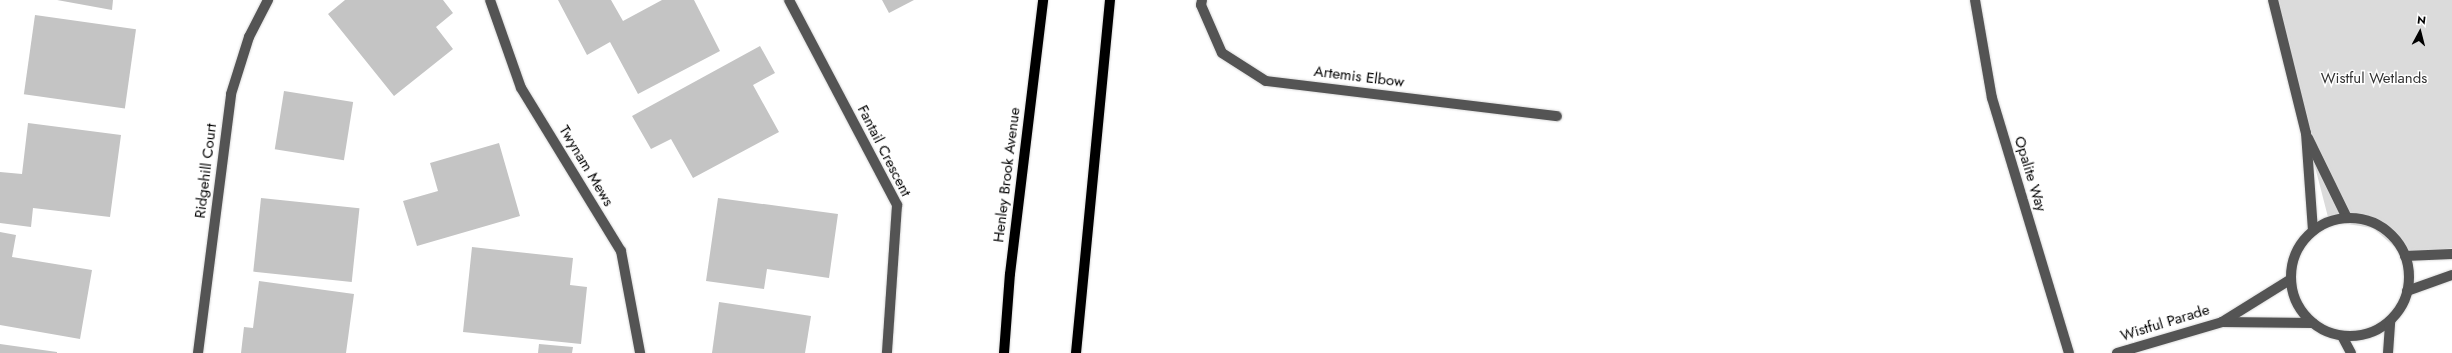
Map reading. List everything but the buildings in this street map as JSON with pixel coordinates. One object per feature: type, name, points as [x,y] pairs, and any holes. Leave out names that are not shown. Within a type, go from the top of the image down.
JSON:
[{"type":"main road","name":"Henley Brook Avenue","points":[[1004,353],[1010,274],[1043,0]]},
{"type":"main road","points":[[1076,353],[1110,0]]},
{"type":"street","name":"Ridgehill Court","points":[[198,353],[231,94],[249,37],[268,0]]},
{"type":"street","name":"Twynam Mews","points":[[490,0],[521,88],[620,251],[640,353]]},
{"type":"street","name":"Fantail Crescent","points":[[789,0],[897,205],[887,353]]},
{"type":"street","name":"Artemis Elbow","points":[[1202,0],[1201,5],[1222,53],[1266,81],[1557,116]]},
{"type":"street","name":"Opalite Way","points":[[1976,0],[1992,98],[2069,353]]},
{"type":"street","points":[[2273,0],[2306,133],[2313,231]]},
{"type":"street","points":[[2306,133],[2347,218]]},
{"type":"street","points":[[2347,218],[2366,220],[2382,228],[2396,240],[2405,256],[2409,274],[2407,292],[2401,308],[2390,321],[2375,330],[2359,335],[2342,336],[2313,323],[2301,310],[2294,296],[2291,279],[2293,261],[2300,244],[2313,231],[2329,222],[2347,218]]},
{"type":"street","points":[[2405,256],[2452,254]]},
{"type":"street","points":[[2407,292],[2452,275]]},
{"type":"street","name":"Wistful Parade","points":[[2118,353],[2222,322],[2291,279]]},
{"type":"street","points":[[2388,353],[2390,321]]},
{"type":"street","name":"Wistful Parade","points":[[2222,322],[2313,323]]},
{"type":"street","points":[[2342,336],[2351,353]]},
{"type":"green space","name":"Wistful Wetlands","points":[[2272,0],[2452,0],[2452,248],[2404,255],[2373,228],[2329,221]]}]
